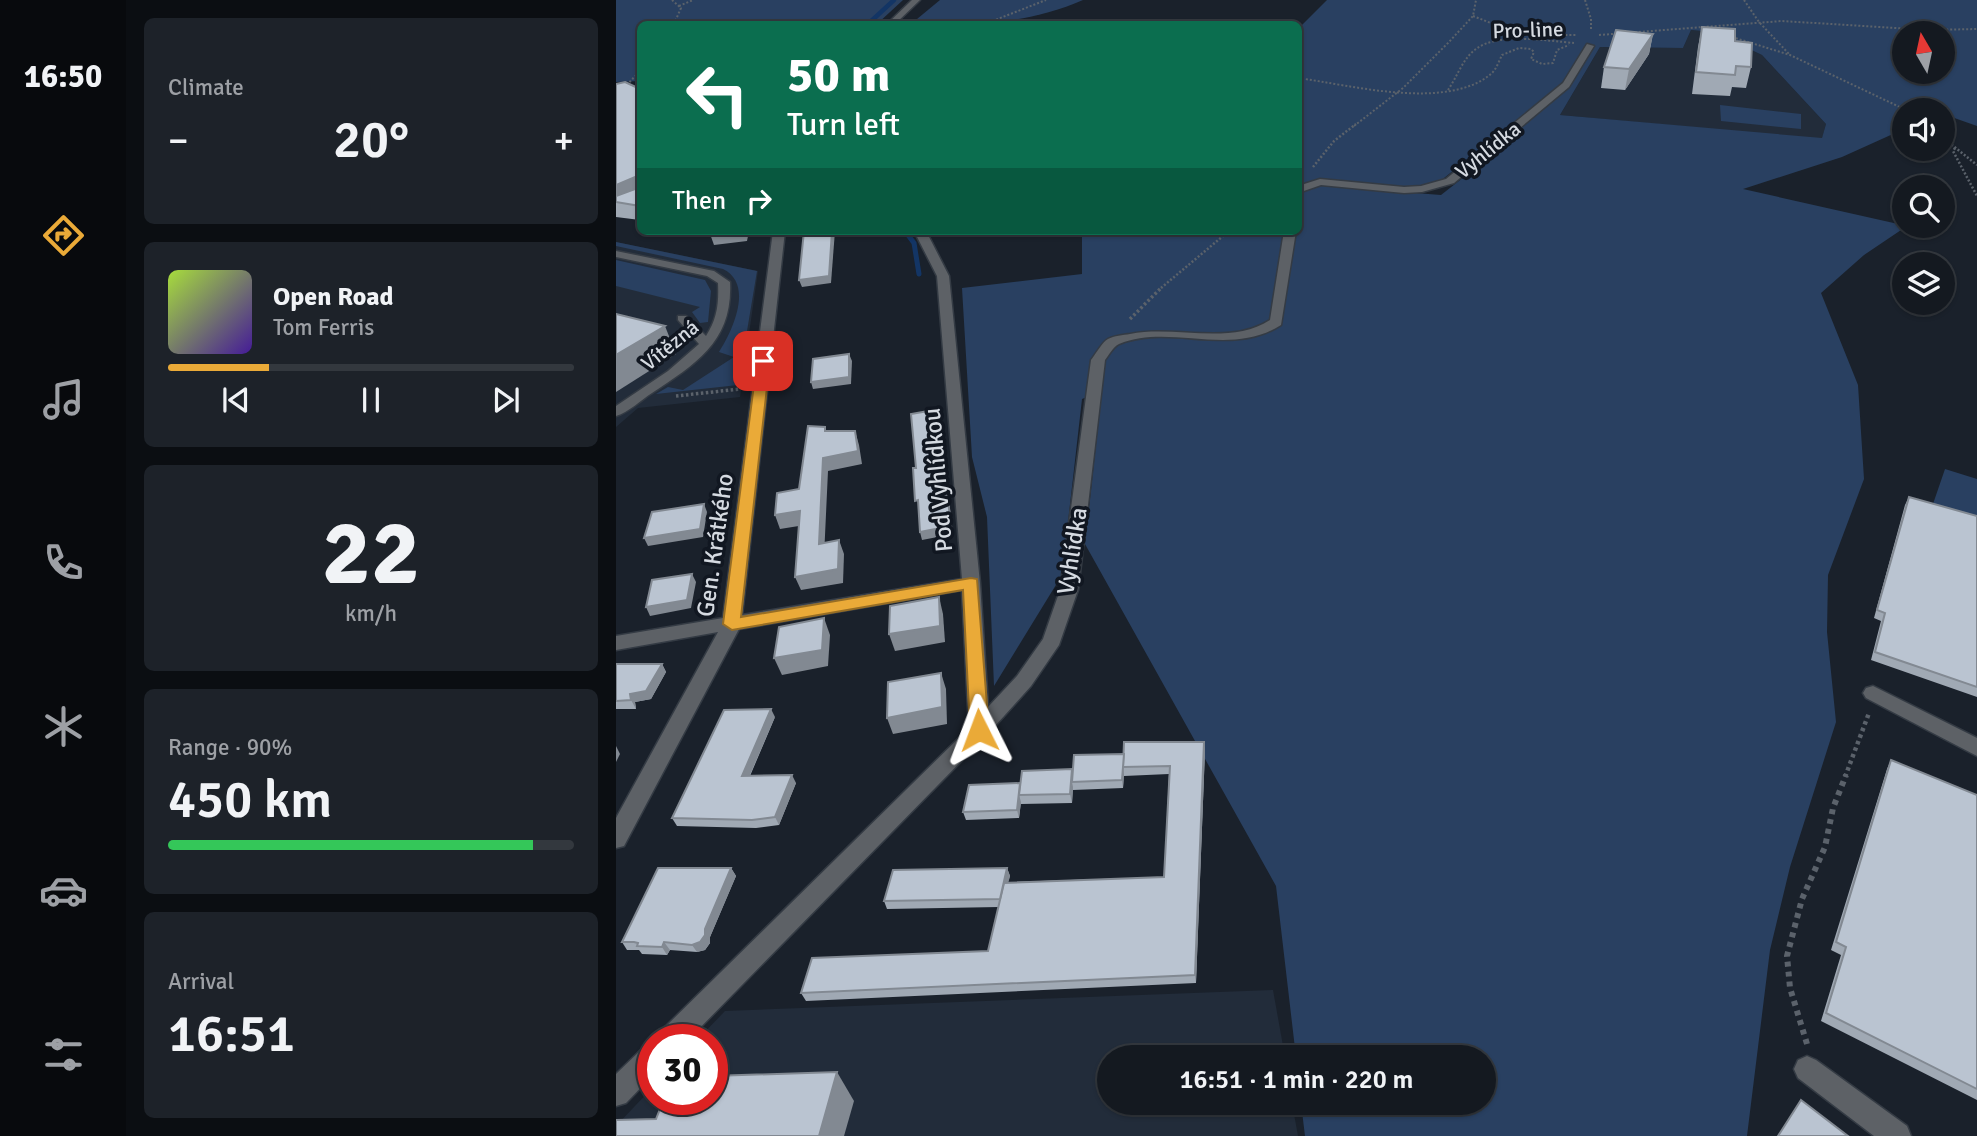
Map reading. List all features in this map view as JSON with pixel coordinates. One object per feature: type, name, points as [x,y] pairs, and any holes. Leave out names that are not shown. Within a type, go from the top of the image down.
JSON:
[{"type":"street","points":[[894,21],[916,0]]},
{"type":"street","name":"Vyhlídka","points":[[1302,188],[1320,182],[1422,189],[1450,181],[1566,85],[1590,43]]},
{"type":"street","name":"Gen. Krátkého","points":[[616,839],[732,624],[779,235]]},
{"type":"street","name":"Pod Vyhlídkou","points":[[922,235],[943,276],[971,583],[979,730]]},
{"type":"street","points":[[1112,342],[1151,335],[1234,335],[1265,332],[1276,322],[1289,235]]},
{"type":"street","name":"Vyhlídka","points":[[686,1024],[979,730],[1024,681],[1052,640],[1069,590],[1098,360],[1112,342]]},
{"type":"street","points":[[616,643],[971,583]]},
{"type":"street","points":[[1873,693],[1977,748]]},
{"type":"street","points":[[1807,1069],[1897,1136]]},
{"type":"street","points":[[616,1093],[637,1072]]},
{"type":"lane","name":"Vítězná","points":[[616,254],[718,277],[724,282],[726,291],[724,319],[707,345],[616,412]]},
{"type":"lane","points":[[682,318],[707,345]]},
{"type":"path","points":[[672,0],[681,8],[675,21]]},
{"type":"path","points":[[679,6],[693,0]]},
{"type":"path","points":[[993,21],[1046,0]]},
{"type":"path","points":[[1312,184],[1310,172],[1318,158],[1334,141],[1398,92],[1473,16],[1476,0]]},
{"type":"path","points":[[1585,0],[1591,19],[1590,43]]},
{"type":"path","points":[[1744,0],[1759,22],[1790,55]]},
{"type":"path","points":[[1473,16],[1521,34],[1590,43]]},
{"type":"path","points":[[1302,79],[1398,92],[1425,93],[1461,90],[1487,77],[1493,73],[1502,55],[1511,50],[1531,49],[1534,52],[1531,58],[1542,64],[1553,63],[1557,50],[1561,47],[1701,26],[1809,21],[1909,30],[1977,29]]},
{"type":"path","points":[[1701,26],[1720,33]]},
{"type":"path","points":[[1729,36],[1790,55],[1892,103]]},
{"type":"path","name":"Pro-line","points":[[1448,91],[1475,50],[1486,43],[1590,43]]},
{"type":"path","points":[[619,93],[637,74]]},
{"type":"path","points":[[1955,148],[1977,165]]},
{"type":"path","points":[[1955,155],[1977,196]]},
{"type":"path","points":[[1112,342],[1142,304],[1223,235]]},
{"type":"path","points":[[630,400],[760,387]]},
{"type":"path","points":[[1807,1069],[1812,1061],[1790,988],[1787,956],[1802,899],[1825,847],[1833,808],[1866,723],[1873,693]]},
{"type":"shaded area","points":[[616,0],[903,0],[880,21],[637,21],[637,81],[616,82]]},
{"type":"shaded area","points":[[940,0],[1083,0],[1041,14],[1005,21],[915,21]]},
{"type":"shaded area","points":[[1327,0],[1977,0],[1977,126],[1955,118],[1955,98],[1892,98],[1892,134],[1842,157],[1743,189],[1892,223],[1892,236],[1864,255],[1821,293],[1858,385],[1864,479],[1828,575],[1827,632],[1836,722],[1790,867],[1770,950],[1747,1136],[1305,1136],[1302,1115],[1496,1115],[1496,1045],[1295,1045],[1276,886],[1085,544],[1102,391],[1082,399],[1062,575],[994,686],[987,517],[972,457],[962,288],[1082,274],[1082,235],[1302,235],[1302,25]],"holes":[[[1691,30],[1713,32],[1762,55],[1826,124],[1822,138],[1560,115],[1600,47],[1683,48]],[[1515,137],[1441,195],[1351,188],[1434,186],[1483,147]]]},
{"type":"shaded area","points":[[1691,30],[1713,32],[1762,55],[1826,124],[1822,139],[1560,115],[1600,47],[1683,48]]},
{"type":"shaded area","points":[[1720,105],[1801,114],[1801,129],[1721,121]]},
{"type":"shaded area","points":[[616,242],[758,271],[740,397],[638,408],[616,427]]},
{"type":"shaded area","points":[[616,242],[757,271],[738,385],[656,394],[668,387],[683,390],[734,357],[719,352],[735,320],[739,296],[737,285],[732,276],[723,269],[616,246]]},
{"type":"shaded area","points":[[616,260],[705,280],[711,291],[708,322],[700,323],[692,312],[700,307],[616,286]]},
{"type":"shaded area","points":[[1945,469],[1977,479],[1977,517],[1933,504]]},
{"type":"shaded area","points":[[1273,990],[1283,1045],[1097,1045],[1097,1115],[1294,1115],[1298,1136],[616,1136],[616,1126],[637,1104],[637,1115],[728,1115],[728,1024],[712,1024],[725,1011]]},
{"type":"building","points":[[1702,27],[1735,29],[1735,41],[1752,43],[1751,67],[1736,66],[1735,75],[1696,72]]},
{"type":"building","points":[[1616,30],[1653,34],[1629,69],[1604,67]]},
{"type":"building","points":[[625,82],[637,88],[637,206],[616,202],[616,196],[635,189],[635,177],[616,185],[616,84]]},
{"type":"building","points":[[804,235],[832,235],[829,276],[799,280]]},
{"type":"building","points":[[616,314],[665,326],[616,355]]},
{"type":"building","points":[[849,354],[849,377],[811,382],[813,359]]},
{"type":"building","points":[[934,410],[939,484],[946,483],[951,526],[920,532],[918,500],[915,501],[913,468],[916,468],[911,414]]},
{"type":"building","points":[[808,426],[825,427],[825,431],[855,431],[858,451],[823,458],[819,544],[839,540],[838,569],[795,577],[800,511],[775,515],[777,493],[799,489]]},
{"type":"building","points":[[1909,497],[1977,516],[1977,687],[1875,652],[1885,613],[1877,610]]},
{"type":"building","points":[[704,504],[700,529],[644,538],[652,512]]},
{"type":"building","points":[[692,574],[687,600],[646,607],[652,580]]},
{"type":"building","points":[[939,597],[940,626],[889,634],[890,606]]},
{"type":"building","points":[[824,618],[822,650],[774,658],[779,627]]},
{"type":"building","points":[[616,664],[662,664],[646,691],[630,694],[631,700],[616,701]]},
{"type":"building","points":[[941,673],[942,707],[887,718],[888,682]]},
{"type":"building","points":[[771,709],[742,776],[792,775],[775,817],[752,820],[672,818],[724,710]]},
{"type":"building","points":[[1124,742],[1204,742],[1195,975],[801,993],[812,958],[988,951],[1004,883],[1164,877],[1170,766],[1123,767]]},
{"type":"building","points":[[1124,754],[1122,780],[1072,782],[1074,755]]},
{"type":"building","points":[[1891,760],[1977,795],[1977,1089],[1826,1013],[1846,947],[1836,942]]},
{"type":"building","points":[[1072,769],[1070,794],[1019,795],[1022,771]]},
{"type":"building","points":[[1020,783],[1017,810],[963,812],[969,785]]},
{"type":"building","points":[[658,868],[731,868],[700,942],[692,945],[664,942],[662,947],[637,946],[638,943],[622,942]]},
{"type":"building","points":[[1007,868],[1000,899],[884,901],[893,870]]},
{"type":"building","points":[[837,1072],[819,1136],[616,1136],[616,1120],[656,1119],[658,1115],[728,1115],[728,1075]]},
{"type":"building","points":[[1801,1100],[1848,1136],[1778,1136]]},
{"type":"waterway","points":[[871,21],[894,0]]},
{"type":"waterway","points":[[908,235],[914,243],[919,274]]},
{"type":"route","points":[[763,361],[732,624],[971,583],[979,730]]}]
